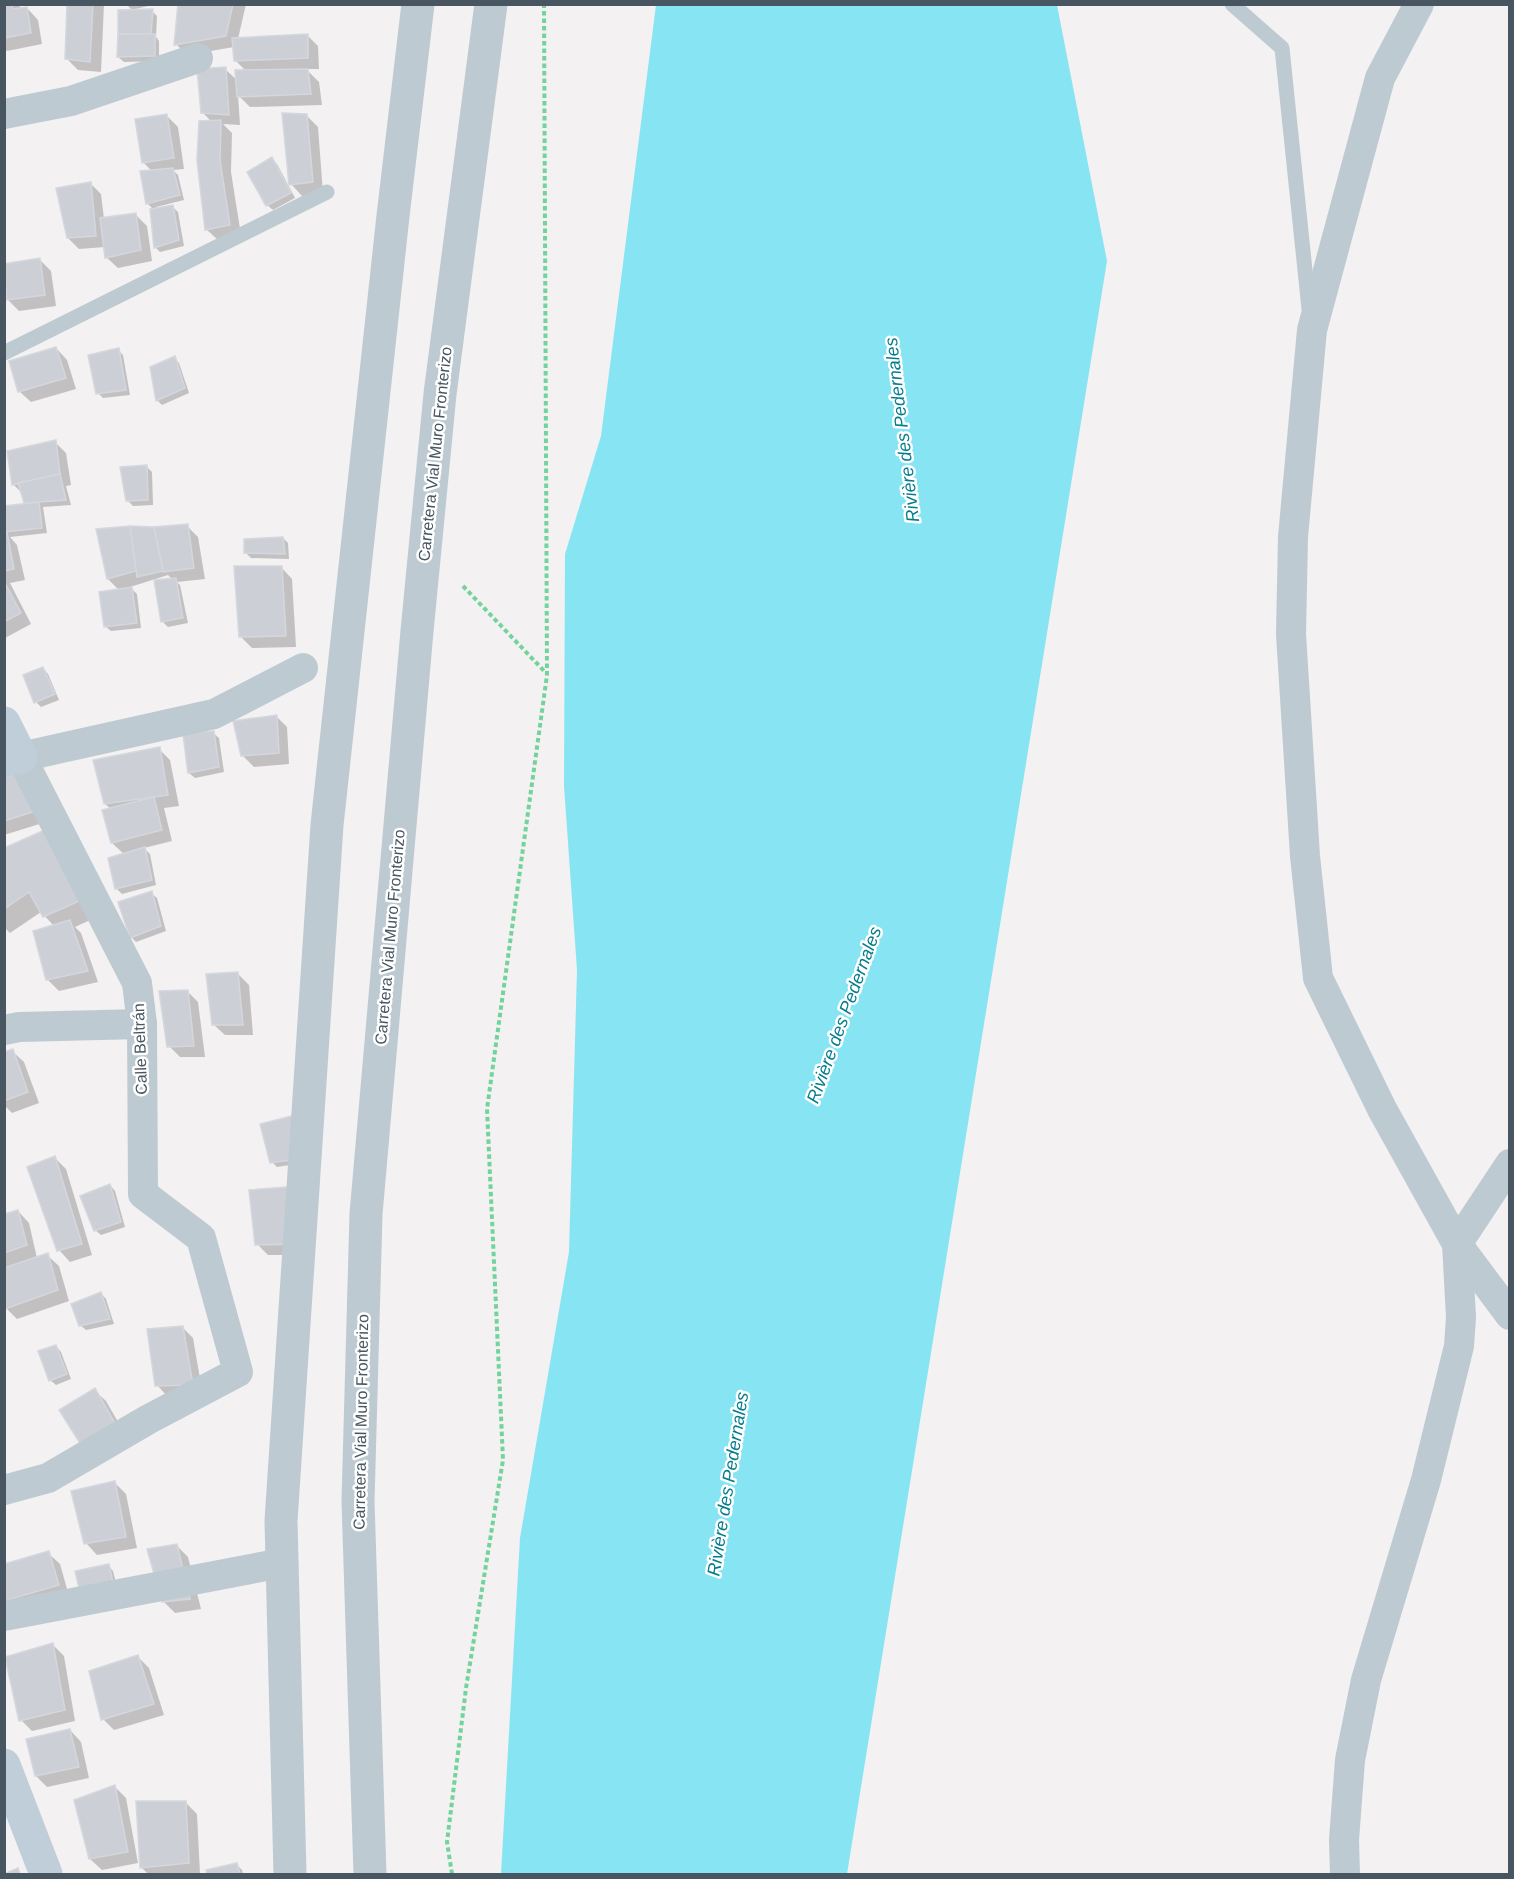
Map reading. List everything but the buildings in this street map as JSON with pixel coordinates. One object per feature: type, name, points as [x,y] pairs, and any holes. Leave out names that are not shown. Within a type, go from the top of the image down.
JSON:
[{"type":"main road","name":"Calle Beltrán","points":[[4,723],[13,758]]},
{"type":"main road","points":[[4,1765],[14,1812],[46,1875]]},
{"type":"street","name":"Carretera Vial Muro Fronterizo","points":[[370,1875],[358,1501],[366,1214],[417,631],[441,394],[491,4]]},
{"type":"street","points":[[1419,4],[1380,78],[1312,330],[1293,537],[1291,634],[1305,856],[1318,978],[1382,1109],[1457,1244],[1509,1315]]},
{"type":"street","points":[[290,1875],[281,1521],[327,825],[417,5]]},
{"type":"street","points":[[4,114],[72,101],[198,58]]},
{"type":"street","points":[[13,758],[214,714],[303,668]]},
{"type":"street","name":"Calle Beltrán","points":[[4,1490],[48,1478],[149,1419],[238,1372],[201,1238],[143,1194],[142,1024],[136,983],[13,758]]},
{"type":"street","points":[[4,1030],[19,1027],[142,1024]]},
{"type":"street","points":[[1345,1875],[1344,1840],[1350,1760],[1366,1680],[1426,1480],[1459,1346],[1461,1317],[1457,1244],[1509,1164]]},
{"type":"street","points":[[4,1617],[282,1563]]},
{"type":"lane","points":[[1232,4],[1282,48],[1312,330]]},
{"type":"lane","points":[[4,353],[327,192]]},
{"type":"path","points":[[452,1875],[447,1842],[466,1688],[503,1460],[487,1109],[547,675],[544,4]]},
{"type":"path","points":[[463,586],[547,675]]},
{"type":"water","name":"Rivière des Pedernales","points":[[656,5],[1057,5],[1107,261],[847,1874],[501,1874],[520,1538],[569,1252],[577,970],[564,786],[565,554],[601,436]]}]
